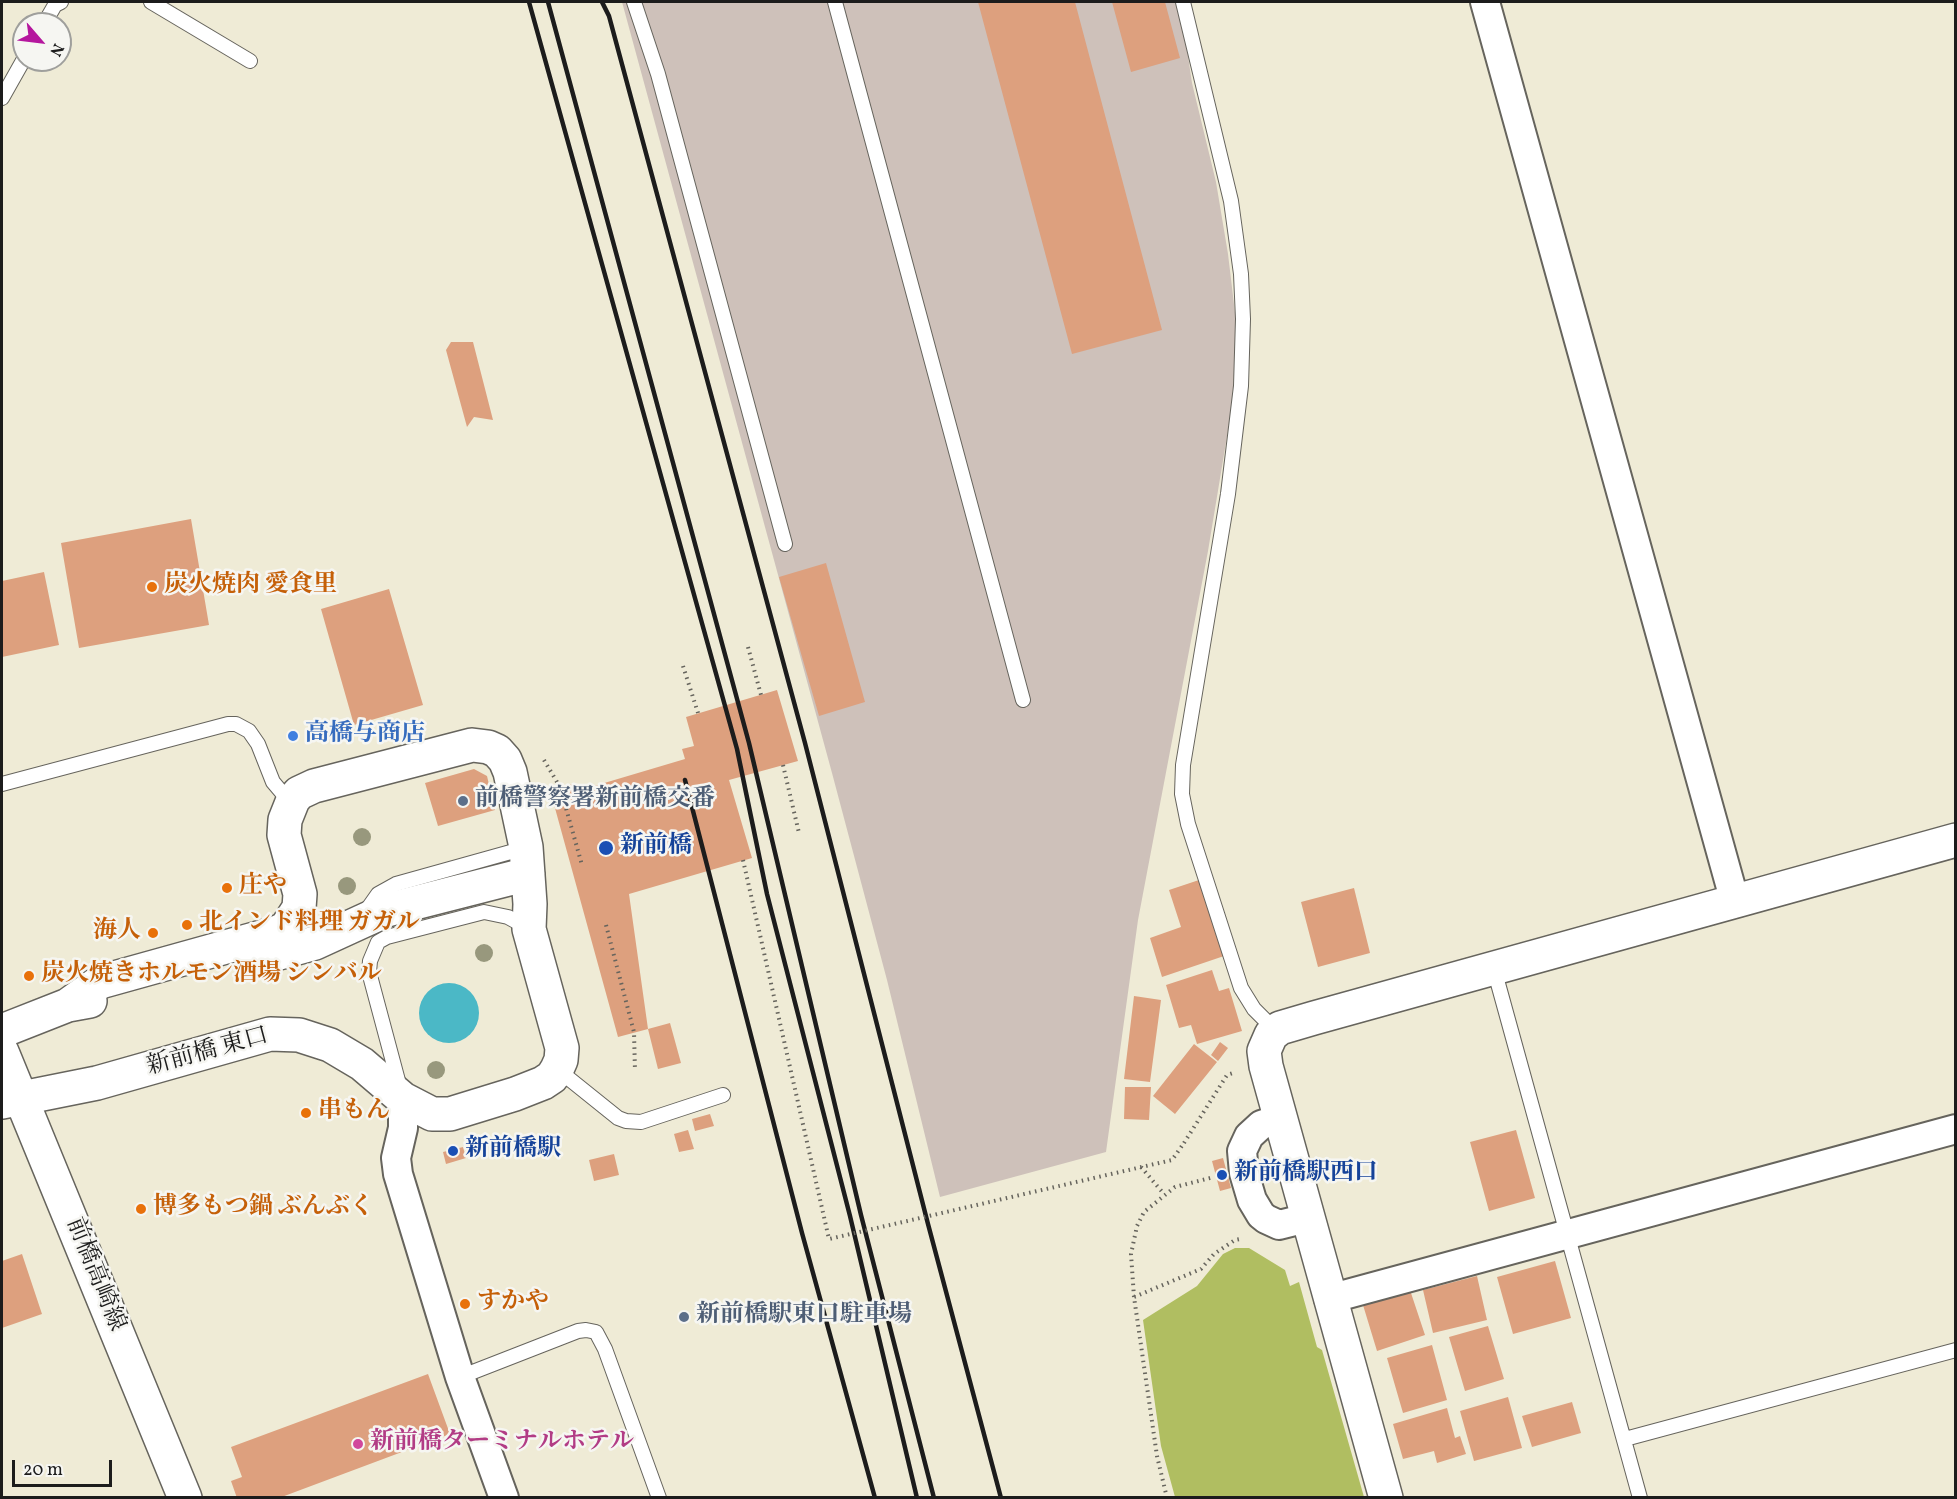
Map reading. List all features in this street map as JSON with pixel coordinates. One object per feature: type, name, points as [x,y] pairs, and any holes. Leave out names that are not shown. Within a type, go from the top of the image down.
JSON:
[{"type":"main road","points":[[68,1005],[100,982],[276,933],[286,928],[299,908],[300,894],[284,835],[285,820],[293,800],[299,793],[314,786],[457,748],[472,745],[488,747],[497,751],[505,760],[510,772],[527,861],[529,929],[560,1038],[561,1060],[557,1069]]},
{"type":"main road","points":[[1386,1497],[1279,1119],[1264,1057],[1268,1039],[1280,1028],[1302,1021],[1955,843]]},
{"type":"main road","points":[[2,1031],[68,1005],[106,998],[315,943],[387,910],[527,861]]},
{"type":"main road","name":"新前橋 東口","points":[[12,1101],[97,1083],[270,1034],[299,1035],[330,1045],[362,1064],[403,1099],[432,1114],[450,1114],[529,1089],[552,1077],[557,1069]]},
{"type":"main road","name":"前橋高崎線","points":[[2,1052],[12,1101],[185,1497]]},
{"type":"street","points":[[1485,2],[1735,902]]},
{"type":"street","points":[[403,1099],[403,1128],[396,1158],[398,1174],[460,1377],[504,1497]]},
{"type":"street","points":[[1279,1119],[1261,1125],[1249,1136],[1242,1151],[1244,1173],[1252,1200],[1266,1219],[1279,1225],[1307,1218]]},
{"type":"street","points":[[1329,1299],[1956,1129]]},
{"type":"lane","points":[[51,12],[55,5],[62,2]]},
{"type":"lane","points":[[151,2],[250,61]]},
{"type":"lane","points":[[634,2],[658,74],[785,544]]},
{"type":"lane","points":[[835,2],[1023,700]]},
{"type":"lane","points":[[1183,2],[1231,201],[1242,274],[1244,319],[1241,386],[1228,494],[1183,765],[1182,794],[1188,824],[1241,988],[1254,1009],[1267,1022],[1268,1039]]},
{"type":"lane","points":[[2,98],[17,72]]},
{"type":"lane","points":[[2,784],[228,724],[236,724],[249,731],[258,744],[273,782],[284,795],[293,800]]},
{"type":"lane","points":[[403,1099],[369,972],[370,961],[378,942],[387,937],[484,912],[508,917],[529,929]]},
{"type":"lane","points":[[1494,969],[1641,1497]]},
{"type":"lane","points":[[557,1069],[618,1118],[626,1121],[641,1122],[723,1095]]},
{"type":"lane","points":[[460,1377],[578,1331],[596,1332],[605,1349],[659,1497]]},
{"type":"lane","points":[[1625,1439],[1956,1350]]},
{"type":"path","points":[[748,647],[761,695]]},
{"type":"path","points":[[683,666],[698,713]]},
{"type":"path","points":[[542,758],[560,787],[582,865]]},
{"type":"path","points":[[783,765],[799,833]]},
{"type":"path","points":[[742,861],[829,1239],[1172,1160],[1227,1075]]},
{"type":"path","points":[[606,925],[634,1032],[635,1071]]},
{"type":"path","points":[[1141,1167],[1164,1194]]},
{"type":"path","points":[[1167,1497],[1156,1456],[1134,1297],[1131,1254],[1137,1226],[1144,1212],[1175,1187],[1218,1176]]},
{"type":"path","points":[[1134,1297],[1201,1269],[1214,1254],[1235,1240],[1248,1239]]},
{"type":"shaded area","points":[[622,2],[1180,2],[1192,83],[1216,182],[1228,254],[1236,321],[1235,363],[1231,412],[1208,551],[1138,920],[1106,1152],[940,1197],[887,980],[832,773]]},
{"type":"green space","points":[[1235,1248],[1249,1248],[1285,1270],[1290,1286],[1299,1282],[1317,1347],[1322,1350],[1364,1497],[1175,1497],[1161,1446],[1143,1320],[1197,1286],[1223,1254]]},
{"type":"water","points":[[449,983],[466,988],[474,996],[479,1013],[474,1030],[466,1038],[449,1043],[432,1038],[424,1030],[419,1013],[424,996],[432,988]]},
{"type":"building","points":[[978,2],[1075,2],[1162,330],[1072,354]]},
{"type":"building","points":[[1112,2],[1165,2],[1180,58],[1131,72]]},
{"type":"building","points":[[451,342],[473,342],[493,420],[474,417],[467,427],[446,350]]},
{"type":"building","points":[[191,519],[209,625],[79,648],[61,543]]},
{"type":"building","points":[[826,563],[865,702],[819,716],[779,577]]},
{"type":"building","points":[[44,572],[59,645],[2,657],[2,581]]},
{"type":"building","points":[[389,589],[423,705],[354,725],[321,609]]},
{"type":"building","points":[[777,690],[798,761],[729,780],[752,858],[629,894],[648,1029],[618,1037],[550,790],[573,784],[574,792],[685,759],[682,749],[694,746],[686,717]]},
{"type":"building","points":[[474,769],[487,776],[495,810],[438,826],[425,783]]},
{"type":"building","points":[[1202,879],[1227,955],[1162,977],[1150,938],[1181,927],[1169,890]]},
{"type":"building","points":[[1354,888],[1370,953],[1318,967],[1301,902]]},
{"type":"building","points":[[1212,970],[1219,991],[1229,988],[1242,1031],[1197,1044],[1191,1025],[1179,1028],[1166,985]]},
{"type":"building","points":[[1134,996],[1161,1000],[1150,1082],[1124,1079]]},
{"type":"building","points":[[670,1023],[681,1063],[658,1069],[648,1029]]},
{"type":"building","points":[[1220,1042],[1228,1048],[1218,1061],[1211,1055]]},
{"type":"building","points":[[1194,1044],[1217,1062],[1175,1114],[1153,1096]]},
{"type":"building","points":[[1125,1087],[1151,1087],[1149,1120],[1124,1119]]},
{"type":"building","points":[[710,1114],[714,1126],[695,1131],[692,1119]]},
{"type":"building","points":[[688,1130],[694,1149],[679,1152],[674,1134]]},
{"type":"building","points":[[1516,1130],[1535,1198],[1489,1211],[1470,1142]]},
{"type":"building","points":[[463,1147],[466,1158],[446,1164],[443,1152]]},
{"type":"building","points":[[614,1154],[619,1175],[594,1181],[589,1160]]},
{"type":"building","points":[[1223,1158],[1231,1188],[1220,1191],[1212,1161]]},
{"type":"building","points":[[22,1254],[42,1314],[2,1328],[2,1261]]},
{"type":"building","points":[[1555,1261],[1571,1318],[1513,1334],[1497,1277]]},
{"type":"building","points":[[1477,1276],[1487,1320],[1433,1333],[1423,1290]]},
{"type":"building","points":[[1410,1290],[1425,1335],[1377,1351],[1363,1305]]},
{"type":"building","points":[[1488,1326],[1504,1379],[1465,1391],[1449,1337]]},
{"type":"building","points":[[1432,1345],[1447,1400],[1403,1413],[1387,1358]]},
{"type":"building","points":[[428,1374],[450,1434],[279,1498],[237,1498],[231,1481],[242,1477],[231,1447]]},
{"type":"building","points":[[1508,1397],[1522,1448],[1474,1461],[1460,1411]]},
{"type":"building","points":[[1572,1402],[1581,1433],[1532,1447],[1522,1416]]},
{"type":"building","points":[[1447,1408],[1455,1438],[1460,1436],[1466,1454],[1437,1463],[1434,1451],[1403,1459],[1393,1424]]},
{"type":"railway","points":[[529,2],[737,749],[767,894],[850,1216],[917,1498]]},
{"type":"railway","points":[[548,2],[749,743],[861,1215],[934,1498]]},
{"type":"railway","points":[[602,2],[609,16],[805,743],[928,1224],[1001,1498]]},
{"type":"railway","points":[[685,780],[802,1233],[875,1498]]},
{"type":"place","name":"炭火焼肉 愛食里","points":[[152,587]]},
{"type":"place","name":"高橋与商店","points":[[293,736]]},
{"type":"place","name":"前橋警察署新前橋交番","points":[[463,801]]},
{"type":"place","name":"新前橋","points":[[606,848]]},
{"type":"place","name":"庄や","points":[[227,888]]},
{"type":"place","name":"北インド料理 ガガル","points":[[187,925]]},
{"type":"place","name":"海人","points":[[153,933]]},
{"type":"place","name":"炭火焼きホルモン酒場 シンバル","points":[[29,976]]},
{"type":"place","name":"串もん","points":[[306,1113]]},
{"type":"place","name":"新前橋駅","points":[[453,1151]]},
{"type":"place","name":"新前橋駅西口","points":[[1222,1175]]},
{"type":"place","name":"博多もつ鍋 ぶんぶく","points":[[141,1209]]},
{"type":"place","name":"すかや","points":[[465,1304]]},
{"type":"place","name":"新前橋駅東口駐車場","points":[[684,1317]]},
{"type":"place","name":"新前橋ターミナルホテル","points":[[358,1444]]}]
